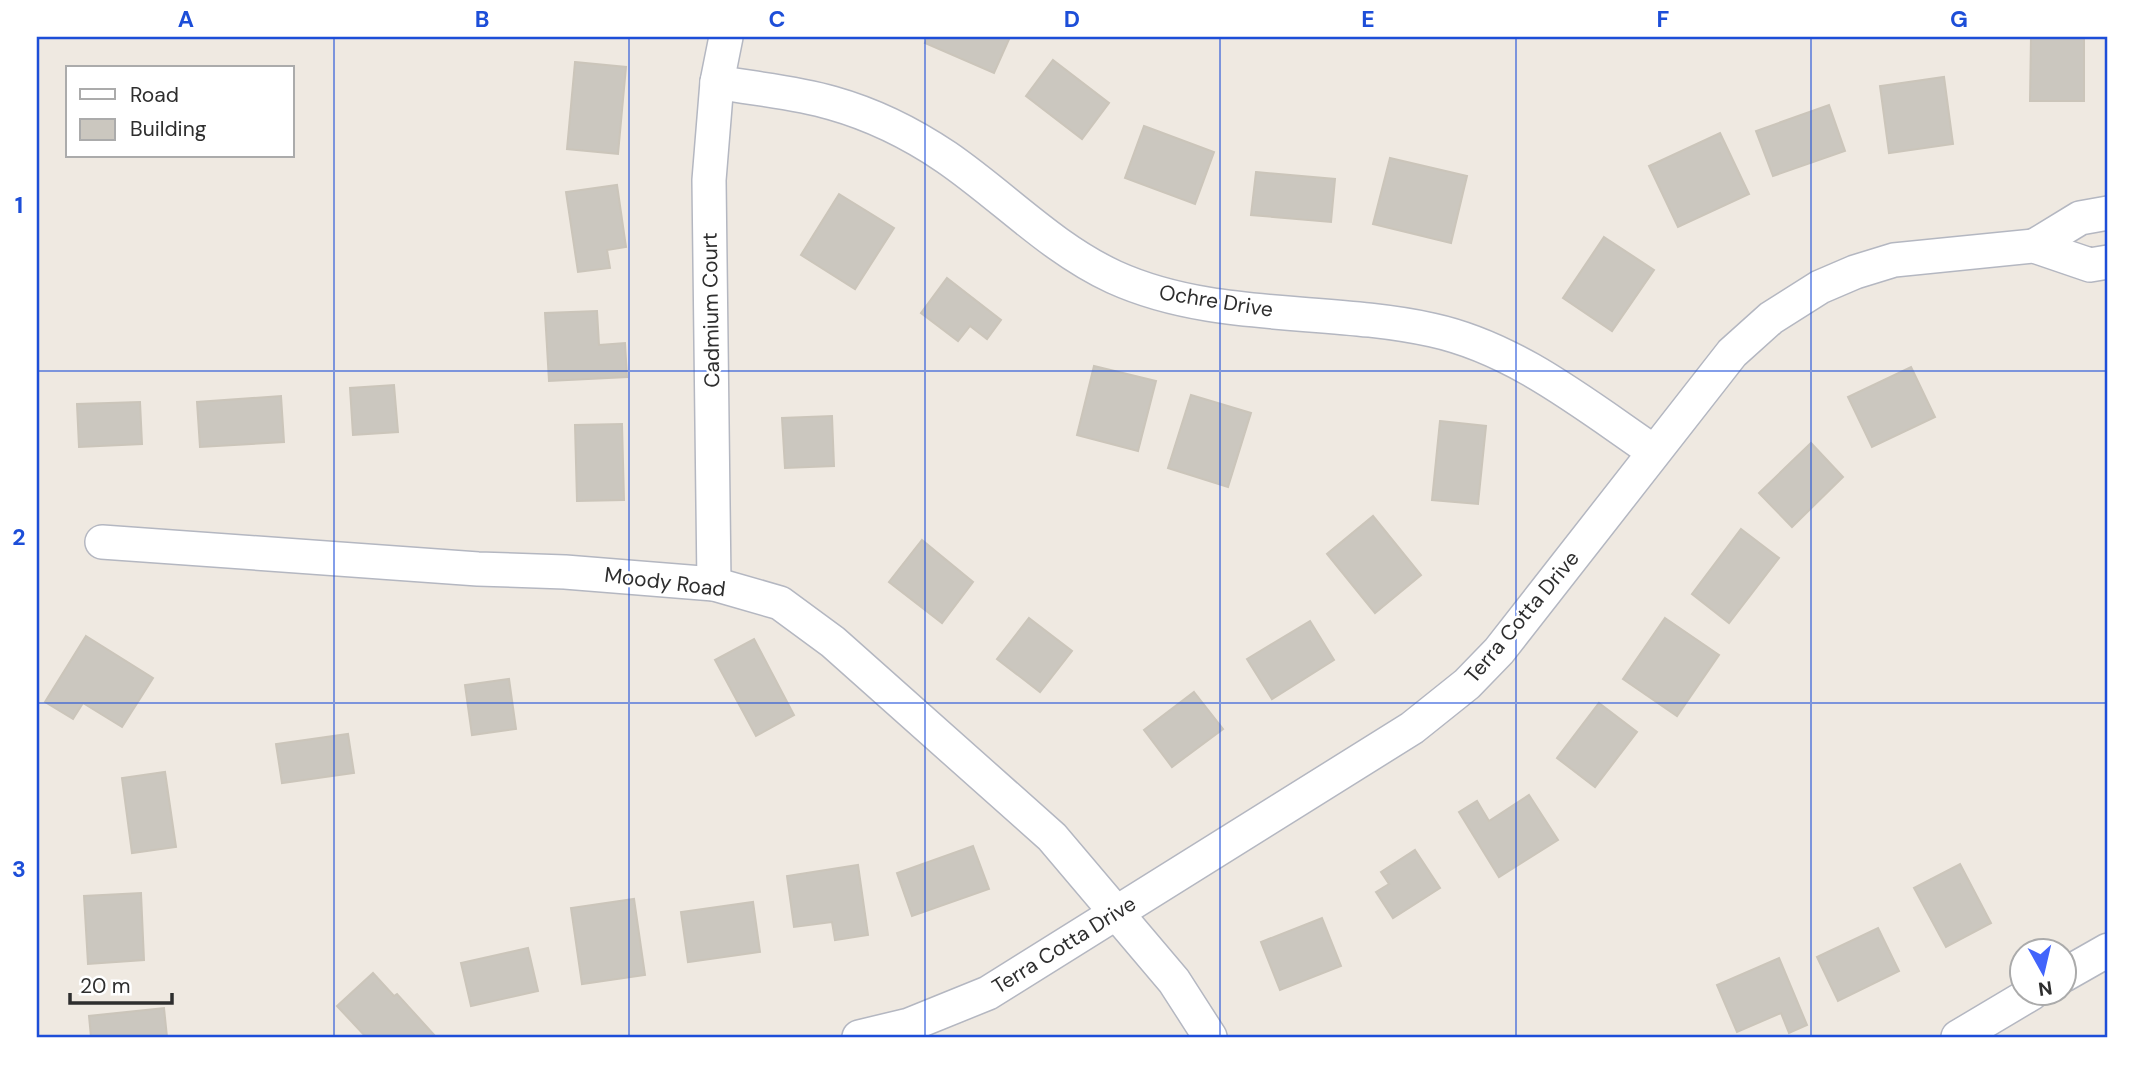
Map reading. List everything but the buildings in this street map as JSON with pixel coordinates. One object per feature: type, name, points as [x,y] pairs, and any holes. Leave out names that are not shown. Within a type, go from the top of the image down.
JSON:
[{"type":"street","name":"Cadmium Court","points":[[714,584],[709,180],[717,82],[726,37]]},
{"type":"street","name":"Ochre Drive","points":[[717,82],[830,102],[862,113],[918,139],[947,157],[1071,254],[1114,277],[1163,295],[1220,305],[1344,317],[1455,336],[1507,356],[1558,386],[1653,451]]},
{"type":"street","name":"Terra Cotta Drive","points":[[2034,246],[2080,218],[2108,213]]},
{"type":"street","name":"Terra Cotta Drive","points":[[859,1037],[909,1026],[988,993],[1412,728],[1467,684],[1499,651],[1732,353],[1771,318],[1820,287],[1894,260],[2034,246],[2090,265],[2108,262]]},
{"type":"street","name":"Moody Road","points":[[102,542],[714,584],[780,603],[833,642],[1052,837],[1174,981],[1210,1037]]},
{"type":"street","points":[[2078,967],[2108,950]]},
{"type":"street","points":[[1958,1037],[2008,1007]]}]
